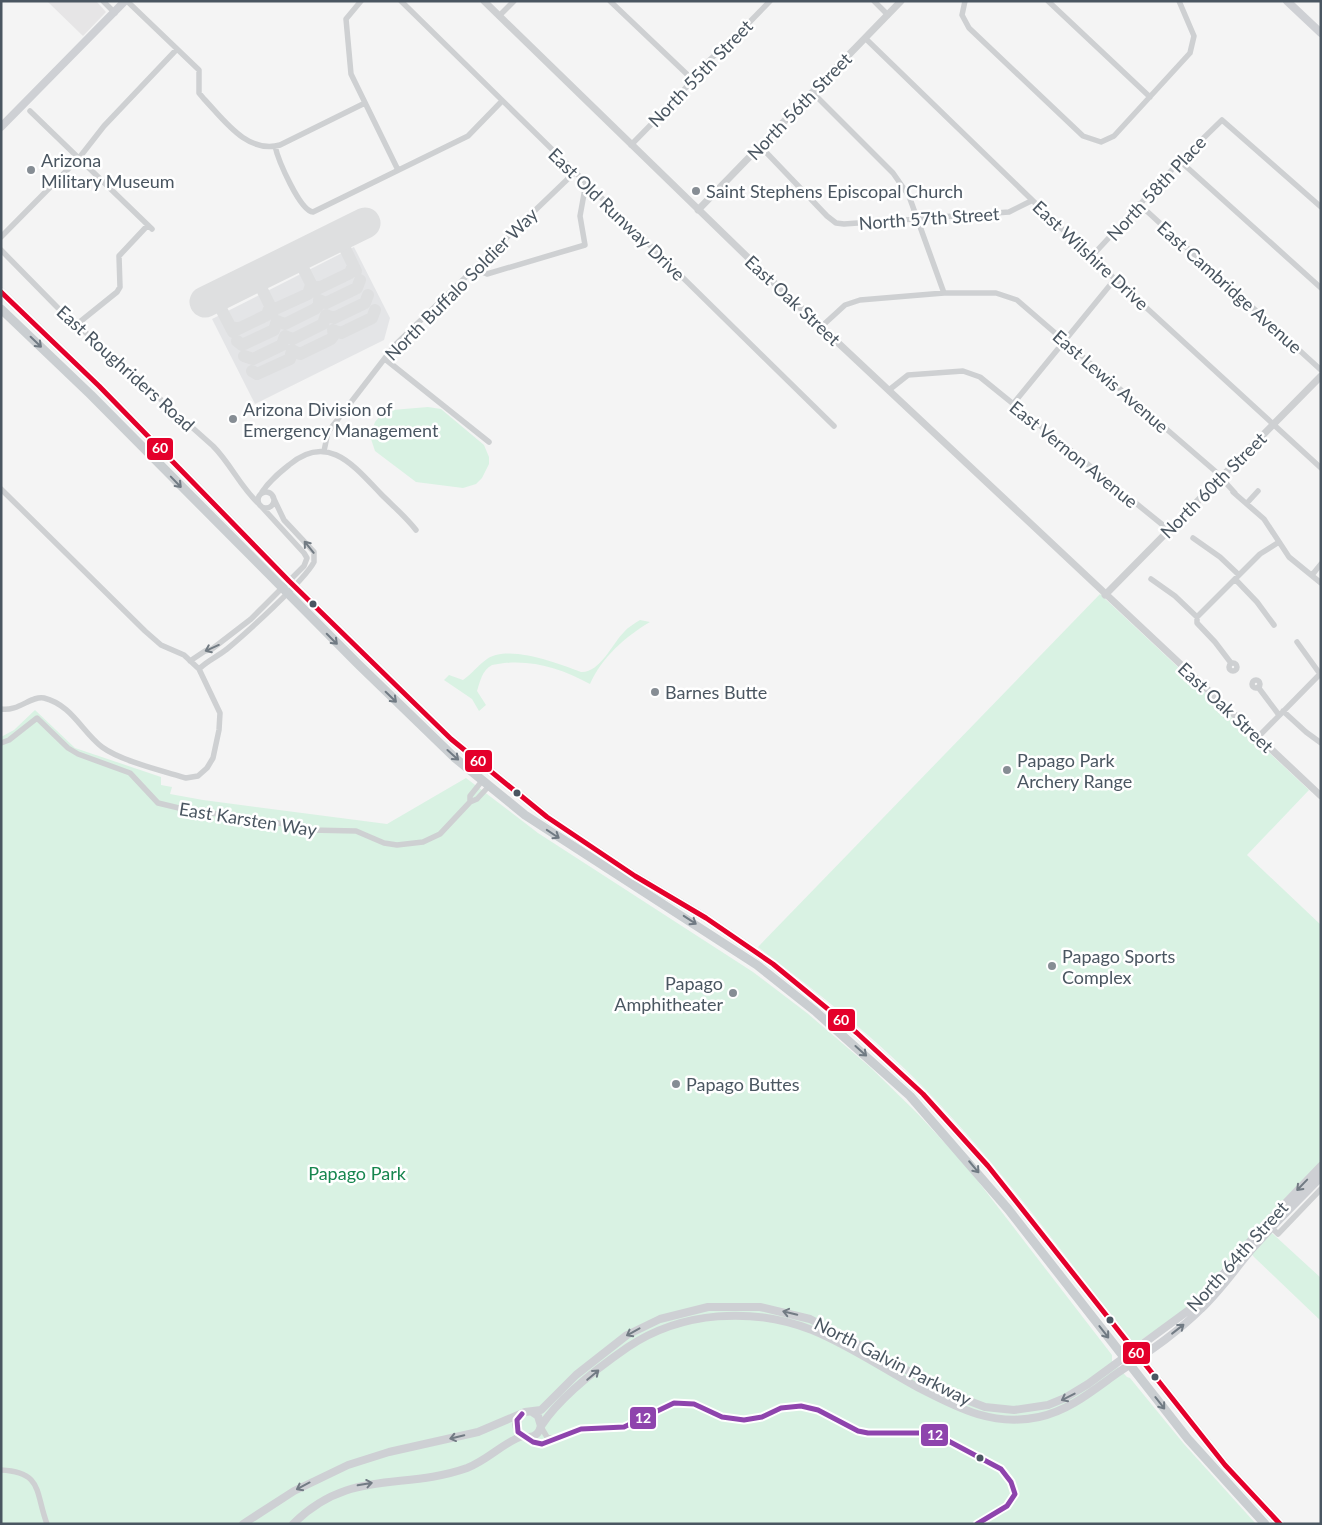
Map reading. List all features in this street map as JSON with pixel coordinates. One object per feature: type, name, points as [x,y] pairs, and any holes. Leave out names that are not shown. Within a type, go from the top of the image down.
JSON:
[{"type":"main road","points":[[1,127],[126,1]]},
{"type":"main road","points":[[1286,1],[1321,33]]},
{"type":"main road","points":[[1,292],[99,386],[291,583],[448,736],[545,816],[619,866],[706,918],[751,948],[857,1033],[929,1101],[977,1152],[1188,1421],[1242,1484],[1280,1524]]},
{"type":"main road","points":[[1,309],[91,395],[424,729],[486,783],[525,815],[582,854],[673,909],[757,965],[853,1043],[910,1096],[971,1163],[1201,1453],[1265,1524]]},
{"type":"main road","points":[[486,783],[495,781],[539,816],[545,816]]},
{"type":"main road","name":"North 64th Street","points":[[1218,1286],[1252,1238],[1321,1166]]},
{"type":"main road","name":"North 64th Street","points":[[1127,1361],[1187,1322],[1218,1286],[1321,1177]]},
{"type":"main road","name":"North Galvin Parkway","points":[[532,1412],[545,1407],[576,1375],[627,1335],[673,1315],[717,1306],[760,1307],[810,1319],[956,1396],[994,1409],[1026,1409],[1053,1404],[1127,1361]]},
{"type":"main road","name":"North Galvin Parkway","points":[[541,1426],[568,1396],[632,1345],[672,1326],[716,1316],[770,1318],[811,1330],[956,1408],[993,1419],[1026,1420],[1064,1409],[1127,1361]]},
{"type":"main road","points":[[243,1524],[294,1491],[348,1466],[389,1452],[478,1432],[522,1414],[532,1412],[538,1416],[541,1426],[535,1436],[524,1436],[514,1439],[496,1453],[467,1468],[362,1485],[338,1492],[316,1504],[293,1524]]},
{"type":"main road","points":[[522,1414],[516,1424],[518,1432],[524,1436]]},
{"type":"main road","points":[[1201,1453],[1231,1480],[1242,1484],[1265,1524]]},
{"type":"street","points":[[103,1],[114,13]]},
{"type":"street","points":[[126,1],[199,70],[199,93],[247,141],[262,146],[275,146],[365,102]]},
{"type":"street","points":[[361,1],[346,19],[351,74],[398,170]]},
{"type":"street","name":"East Old Runway Drive","points":[[401,1],[834,426]]},
{"type":"street","name":"East Oak Street","points":[[484,1],[821,327],[1321,796]]},
{"type":"street","points":[[499,16],[514,1]]},
{"type":"street","points":[[610,1],[692,79]]},
{"type":"street","name":"North 55th Street","points":[[631,145],[679,96],[692,79],[770,1]]},
{"type":"street","points":[[874,1],[888,15]]},
{"type":"street","name":"North 56th Street","points":[[698,210],[901,1]]},
{"type":"street","points":[[965,1],[962,9],[963,19],[969,28],[1084,136],[1101,142],[1114,136],[1187,58],[1192,50],[1192,30],[1179,1]]},
{"type":"street","points":[[1048,1],[1150,98]]},
{"type":"street","name":"East Wilshire Drive","points":[[865,38],[1090,257],[1321,468]]},
{"type":"street","points":[[1,237],[79,158],[104,126],[177,49]]},
{"type":"street","points":[[812,93],[893,173],[909,196],[944,293],[860,300],[845,305],[821,327]]},
{"type":"street","points":[[275,146],[277,157],[299,199],[309,212],[313,212],[468,136],[502,101]]},
{"type":"street","points":[[30,110],[150,227],[119,256],[120,287],[117,292],[76,325]]},
{"type":"street","name":"North 58th Place","points":[[1090,257],[1217,122],[1222,120],[1321,207]]},
{"type":"street","name":"North 57th Street","points":[[760,146],[836,223],[844,224],[1009,212],[1032,201]]},
{"type":"street","points":[[1180,161],[1321,288]]},
{"type":"street","name":"North Buffalo Soldier Way","points":[[324,451],[328,432],[395,345],[575,172]]},
{"type":"street","points":[[475,269],[487,274],[585,245],[580,216],[586,183]]},
{"type":"street","name":"East Cambridge Avenue","points":[[1139,204],[1321,370]]},
{"type":"street","name":"East Roughriders Road","points":[[1,250],[76,325],[213,446],[246,490],[299,546],[307,558],[304,566],[291,583]]},
{"type":"street","points":[[1013,404],[1115,279]]},
{"type":"street","name":"East Lewis Avenue","points":[[944,293],[996,292],[1017,300],[1221,477],[1224,484],[1264,519],[1289,557],[1321,583]]},
{"type":"street","points":[[385,358],[489,442]]},
{"type":"street","name":"East Vernon Avenue","points":[[889,390],[908,375],[963,371],[980,377],[1169,530]]},
{"type":"street","name":"North 60th Street","points":[[1105,595],[1321,376]]},
{"type":"street","points":[[272,479],[273,497],[270,506],[260,504],[258,498],[272,479],[304,454],[324,451],[342,457],[416,530]]},
{"type":"street","points":[[1,489],[145,631],[161,645],[184,655],[199,669],[220,713],[219,730],[213,758],[207,768],[198,776],[186,778],[104,749],[73,715],[47,698],[39,697],[15,709],[1,709]]},
{"type":"street","points":[[199,669],[213,656],[228,648],[291,583],[312,565],[314,552],[284,520],[273,497],[267,492],[256,494],[246,490]]},
{"type":"street","points":[[1247,503],[1258,492]]},
{"type":"street","points":[[1193,538],[1220,557],[1274,625]]},
{"type":"street","points":[[1197,617],[1260,554],[1279,542]]},
{"type":"street","points":[[1312,575],[1321,564]]},
{"type":"street","points":[[1151,579],[1179,599],[1197,617],[1197,624],[1215,642],[1231,663]]},
{"type":"street","points":[[190,661],[219,645],[233,631],[251,619],[284,590]]},
{"type":"street","points":[[1258,737],[1321,674],[1297,642]]},
{"type":"street","points":[[1258,687],[1281,713],[1321,743]]},
{"type":"street","name":"East Karsten Way","points":[[1,743],[10,740],[37,718],[78,754],[130,773],[152,799],[168,806],[254,818],[310,830],[356,831],[384,843],[397,845],[423,842],[440,834],[470,802],[477,799],[486,783]]},
{"type":"street","name":"East Karsten Way","points":[[470,802],[470,796],[486,783]]},
{"type":"street","name":"North 64th Street","points":[[1272,1228],[1278,1234],[1321,1189]]},
{"type":"street","points":[[524,1436],[538,1444],[581,1429],[624,1427],[667,1405],[681,1402],[694,1404],[717,1415],[738,1420],[762,1417],[789,1406],[810,1407],[858,1431],[884,1433],[917,1432],[939,1436],[1001,1469],[1014,1490],[1013,1500],[977,1524]]},
{"type":"street","points":[[541,1426],[547,1437],[556,1439]]},
{"type":"street","points":[[1,1470],[21,1471],[28,1475],[37,1491],[46,1523]]},
{"type":"shaded area","points":[[96,1],[106,12],[83,36],[48,2]]},
{"type":"shaded area","points":[[354,247],[390,318],[384,340],[255,404],[212,319]]},
{"type":"green space","points":[[428,407],[441,409],[484,445],[489,457],[489,464],[482,478],[476,484],[463,488],[416,482],[375,451],[370,436],[375,422],[380,416],[392,410]]},
{"type":"green space","name":"Papago Sports Complex","points":[[1100,594],[1309,790],[1247,855],[1321,925],[1321,1161],[1261,1223],[1321,1278],[1321,1321],[1254,1257],[1243,1243],[1198,1298],[1179,1315],[1138,1342],[1132,1343],[1024,1202],[937,1101],[870,1037],[758,947]]},
{"type":"green space","points":[[640,620],[650,622],[632,634],[608,656],[590,684],[570,674],[538,664],[515,662],[493,665],[489,667],[480,680],[477,691],[486,705],[479,711],[472,699],[444,680],[449,675],[463,680],[487,659],[496,655],[508,654],[521,654],[560,664],[581,672],[588,671],[600,663],[619,637]]},
{"type":"green space","name":"Papago Park","points":[[35,710],[75,748],[161,777],[161,785],[172,787],[170,794],[203,800],[387,824],[466,778],[538,833],[753,972],[807,1013],[870,1067],[917,1113],[967,1167],[1112,1355],[1112,1361],[1130,1378],[1184,1444],[1256,1524],[1,1524],[1,737],[14,730]]},
{"type":"taxiway","points":[[339,236],[356,271]]},
{"type":"taxiway","points":[[297,256],[315,292]]},
{"type":"taxiway","points":[[230,326],[238,329],[267,315],[270,306],[275,309],[308,294],[311,285],[319,288],[350,273],[353,265]]},
{"type":"taxiway","points":[[256,277],[273,312]]},
{"type":"taxiway","points":[[237,341],[242,345],[274,330],[277,321],[285,324],[315,309],[319,305],[319,300],[326,303],[357,288],[360,280]]},
{"type":"taxiway","points":[[244,356],[253,359],[282,345],[285,336],[293,339],[323,324],[326,315],[334,318],[365,303],[368,295]]},
{"type":"taxiway","points":[[215,297],[233,332]]},
{"type":"taxiway","points":[[252,371],[257,374],[290,359],[292,350],[300,354],[331,339],[334,335],[333,330],[341,333],[372,318],[375,310]]},
{"type":"runway","points":[[205,302],[365,223]]},
{"type":"transit line","name":"60","points":[[1,292],[99,386],[289,581],[451,739],[547,817],[635,876],[706,918],[773,964],[857,1033],[923,1094],[988,1166],[1225,1465],[1280,1524]]},
{"type":"transit line","name":"12","points":[[522,1414],[517,1420],[518,1432],[533,1442],[542,1444],[581,1429],[624,1427],[674,1403],[694,1404],[722,1417],[744,1420],[762,1417],[781,1408],[801,1406],[818,1410],[858,1431],[868,1433],[922,1433],[939,1436],[1001,1469],[1011,1482],[1015,1494],[1007,1506],[977,1524]]},
{"type":"place","name":"Arizona Military Museum","points":[[31,170]]},
{"type":"place","name":"Saint Stephens Episcopal Church","points":[[696,191]]},
{"type":"place","name":"Arizona Division of Emergency Management","points":[[233,419]]},
{"type":"place","name":"Barnes Butte","points":[[655,692]]},
{"type":"place","name":"Papago Park Archery Range","points":[[1007,770]]},
{"type":"place","name":"Papago Sports Complex","points":[[1052,966]]},
{"type":"place","name":"Papago Amphitheater","points":[[733,993]]},
{"type":"place","name":"Papago Buttes","points":[[676,1084]]}]
